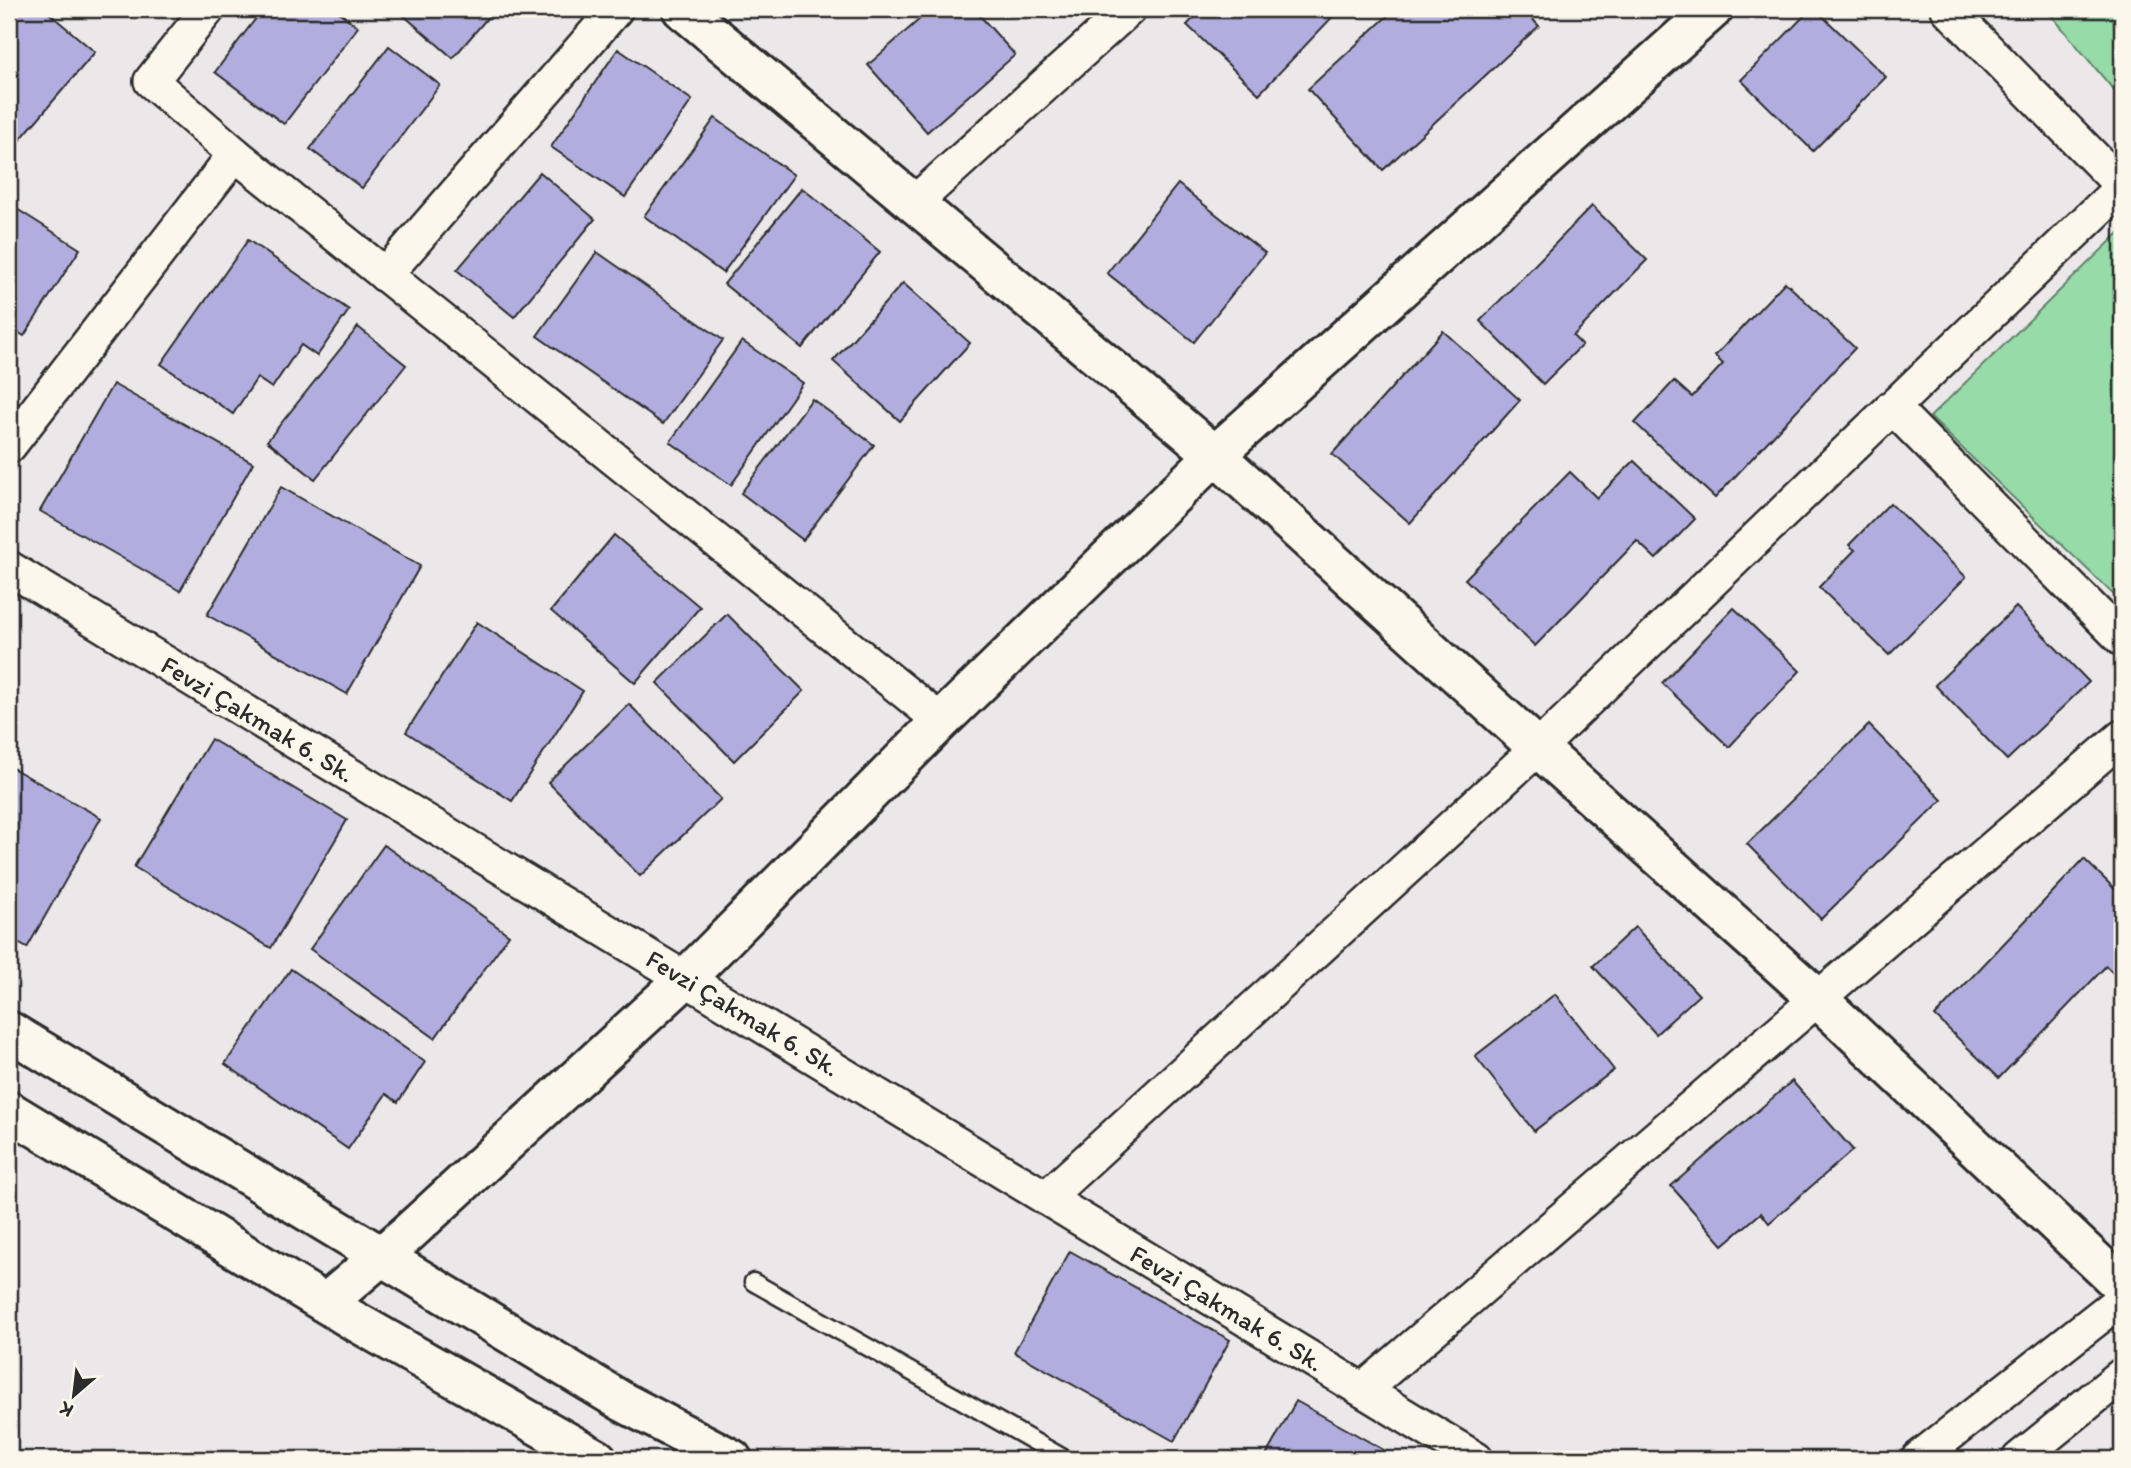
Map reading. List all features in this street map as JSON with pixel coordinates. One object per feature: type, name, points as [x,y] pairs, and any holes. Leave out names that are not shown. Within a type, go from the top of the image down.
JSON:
[{"type":"street","points":[[208,9],[151,81],[384,275],[941,721]]},
{"type":"street","points":[[384,275],[616,9]]},
{"type":"street","points":[[682,9],[1215,455],[1818,999],[2122,1286]]},
{"type":"street","points":[[914,203],[1129,9]]},
{"type":"street","points":[[326,1303],[685,979],[941,721],[1215,455],[1713,9]]},
{"type":"street","points":[[1046,1198],[1538,748],[2122,187],[1948,9]]},
{"type":"street","points":[[9,446],[235,153]]},
{"type":"street","points":[[1892,407],[2122,639]]},
{"type":"street","name":"Fevzi Çakmak 6. Sk.","points":[[9,568],[1476,1459]]},
{"type":"street","points":[[1363,1391],[2122,737]]},
{"type":"street","points":[[9,1031],[623,1402],[732,1459]]},
{"type":"street","points":[[9,1111],[326,1303],[597,1459]]},
{"type":"street","points":[[1918,1459],[2122,1299]]},
{"type":"street","points":[[2019,1459],[2122,1375]]},
{"type":"lane","points":[[753,1282],[1065,1459]]},
{"type":"green space","points":[[2046,9],[2122,9],[2122,100]]},
{"type":"green space","points":[[2122,230],[2122,603],[1930,417]]},
{"type":"building","points":[[9,9],[44,9],[95,52],[13,148],[9,144]]},
{"type":"building","points":[[263,9],[335,9],[358,27],[284,124],[215,72]]},
{"type":"building","points":[[407,9],[495,9],[453,58],[402,14]]},
{"type":"building","points":[[931,9],[974,9],[1015,55],[927,132],[868,65]]},
{"type":"building","points":[[1202,9],[1340,9],[1259,94],[1187,25]]},
{"type":"building","points":[[1395,9],[1523,9],[1539,26],[1383,170],[1308,89]]},
{"type":"building","points":[[1811,9],[1815,9],[1886,77],[1813,151],[1741,80]]},
{"type":"building","points":[[389,46],[440,85],[362,188],[310,149]]},
{"type":"building","points":[[618,49],[692,100],[625,197],[551,147]]},
{"type":"building","points":[[715,118],[794,175],[723,273],[644,216]]},
{"type":"building","points":[[540,172],[595,219],[514,317],[457,270]]},
{"type":"building","points":[[1178,184],[1265,253],[1194,342],[1107,273]]},
{"type":"building","points":[[802,188],[880,252],[802,348],[724,284]]},
{"type":"building","points":[[9,204],[80,249],[24,336],[9,327]]},
{"type":"building","points":[[1592,206],[1647,260],[1573,336],[1582,345],[1543,384],[1480,321]]},
{"type":"building","points":[[248,240],[349,310],[317,356],[301,345],[272,388],[257,378],[233,414],[161,364]]},
{"type":"building","points":[[597,252],[723,340],[663,424],[537,336]]},
{"type":"building","points":[[1785,282],[1855,348],[1715,498],[1635,423],[1674,381],[1692,397],[1723,364],[1715,356]]},
{"type":"building","points":[[903,283],[970,343],[900,421],[833,361]]},
{"type":"building","points":[[358,327],[406,365],[315,479],[267,441]]},
{"type":"building","points":[[1443,331],[1520,400],[1410,523],[1332,454]]},
{"type":"building","points":[[742,341],[803,383],[731,485],[670,442]]},
{"type":"building","points":[[113,384],[253,463],[180,591],[40,511]]},
{"type":"building","points":[[812,399],[874,445],[803,540],[741,493]]},
{"type":"building","points":[[1634,461],[1695,519],[1656,559],[1637,541],[1535,646],[1465,579],[1570,472],[1597,498]]},
{"type":"building","points":[[281,487],[420,566],[347,694],[207,615]]},
{"type":"building","points":[[1890,503],[1966,577],[1889,655],[1819,587],[1855,550],[1849,545]]},
{"type":"building","points":[[614,535],[700,607],[635,683],[551,611]]},
{"type":"building","points":[[2016,607],[2089,682],[2007,760],[1935,685]]},
{"type":"building","points":[[1734,608],[1800,671],[1729,747],[1662,683]]},
{"type":"building","points":[[727,614],[804,691],[734,761],[657,683]]},
{"type":"building","points":[[477,622],[583,691],[512,801],[406,732]]},
{"type":"building","points":[[629,704],[721,799],[640,876],[548,782]]},
{"type":"building","points":[[1869,725],[1942,800],[1821,919],[1747,844]]},
{"type":"building","points":[[211,739],[347,820],[271,948],[134,867]]},
{"type":"building","points":[[9,766],[101,818],[27,948],[9,938]]},
{"type":"building","points":[[384,845],[509,935],[435,1038],[310,949]]},
{"type":"building","points":[[2084,859],[2122,896],[2122,968],[2115,975],[2106,966],[1999,1078],[1935,1016]]},
{"type":"building","points":[[1635,927],[1699,995],[1656,1034],[1593,966]]},
{"type":"building","points":[[291,969],[425,1062],[398,1102],[386,1094],[348,1149],[225,1064]]},
{"type":"building","points":[[1555,994],[1614,1070],[1534,1131],[1475,1056]]},
{"type":"building","points":[[1792,1081],[1853,1150],[1769,1223],[1761,1213],[1723,1245],[1671,1186]]},
{"type":"building","points":[[2122,1084],[2122,1099],[2115,1091]]},
{"type":"building","points":[[1070,1251],[1230,1340],[1174,1441],[1014,1352]]},
{"type":"building","points":[[1296,1401],[1400,1459],[1264,1459]]}]
